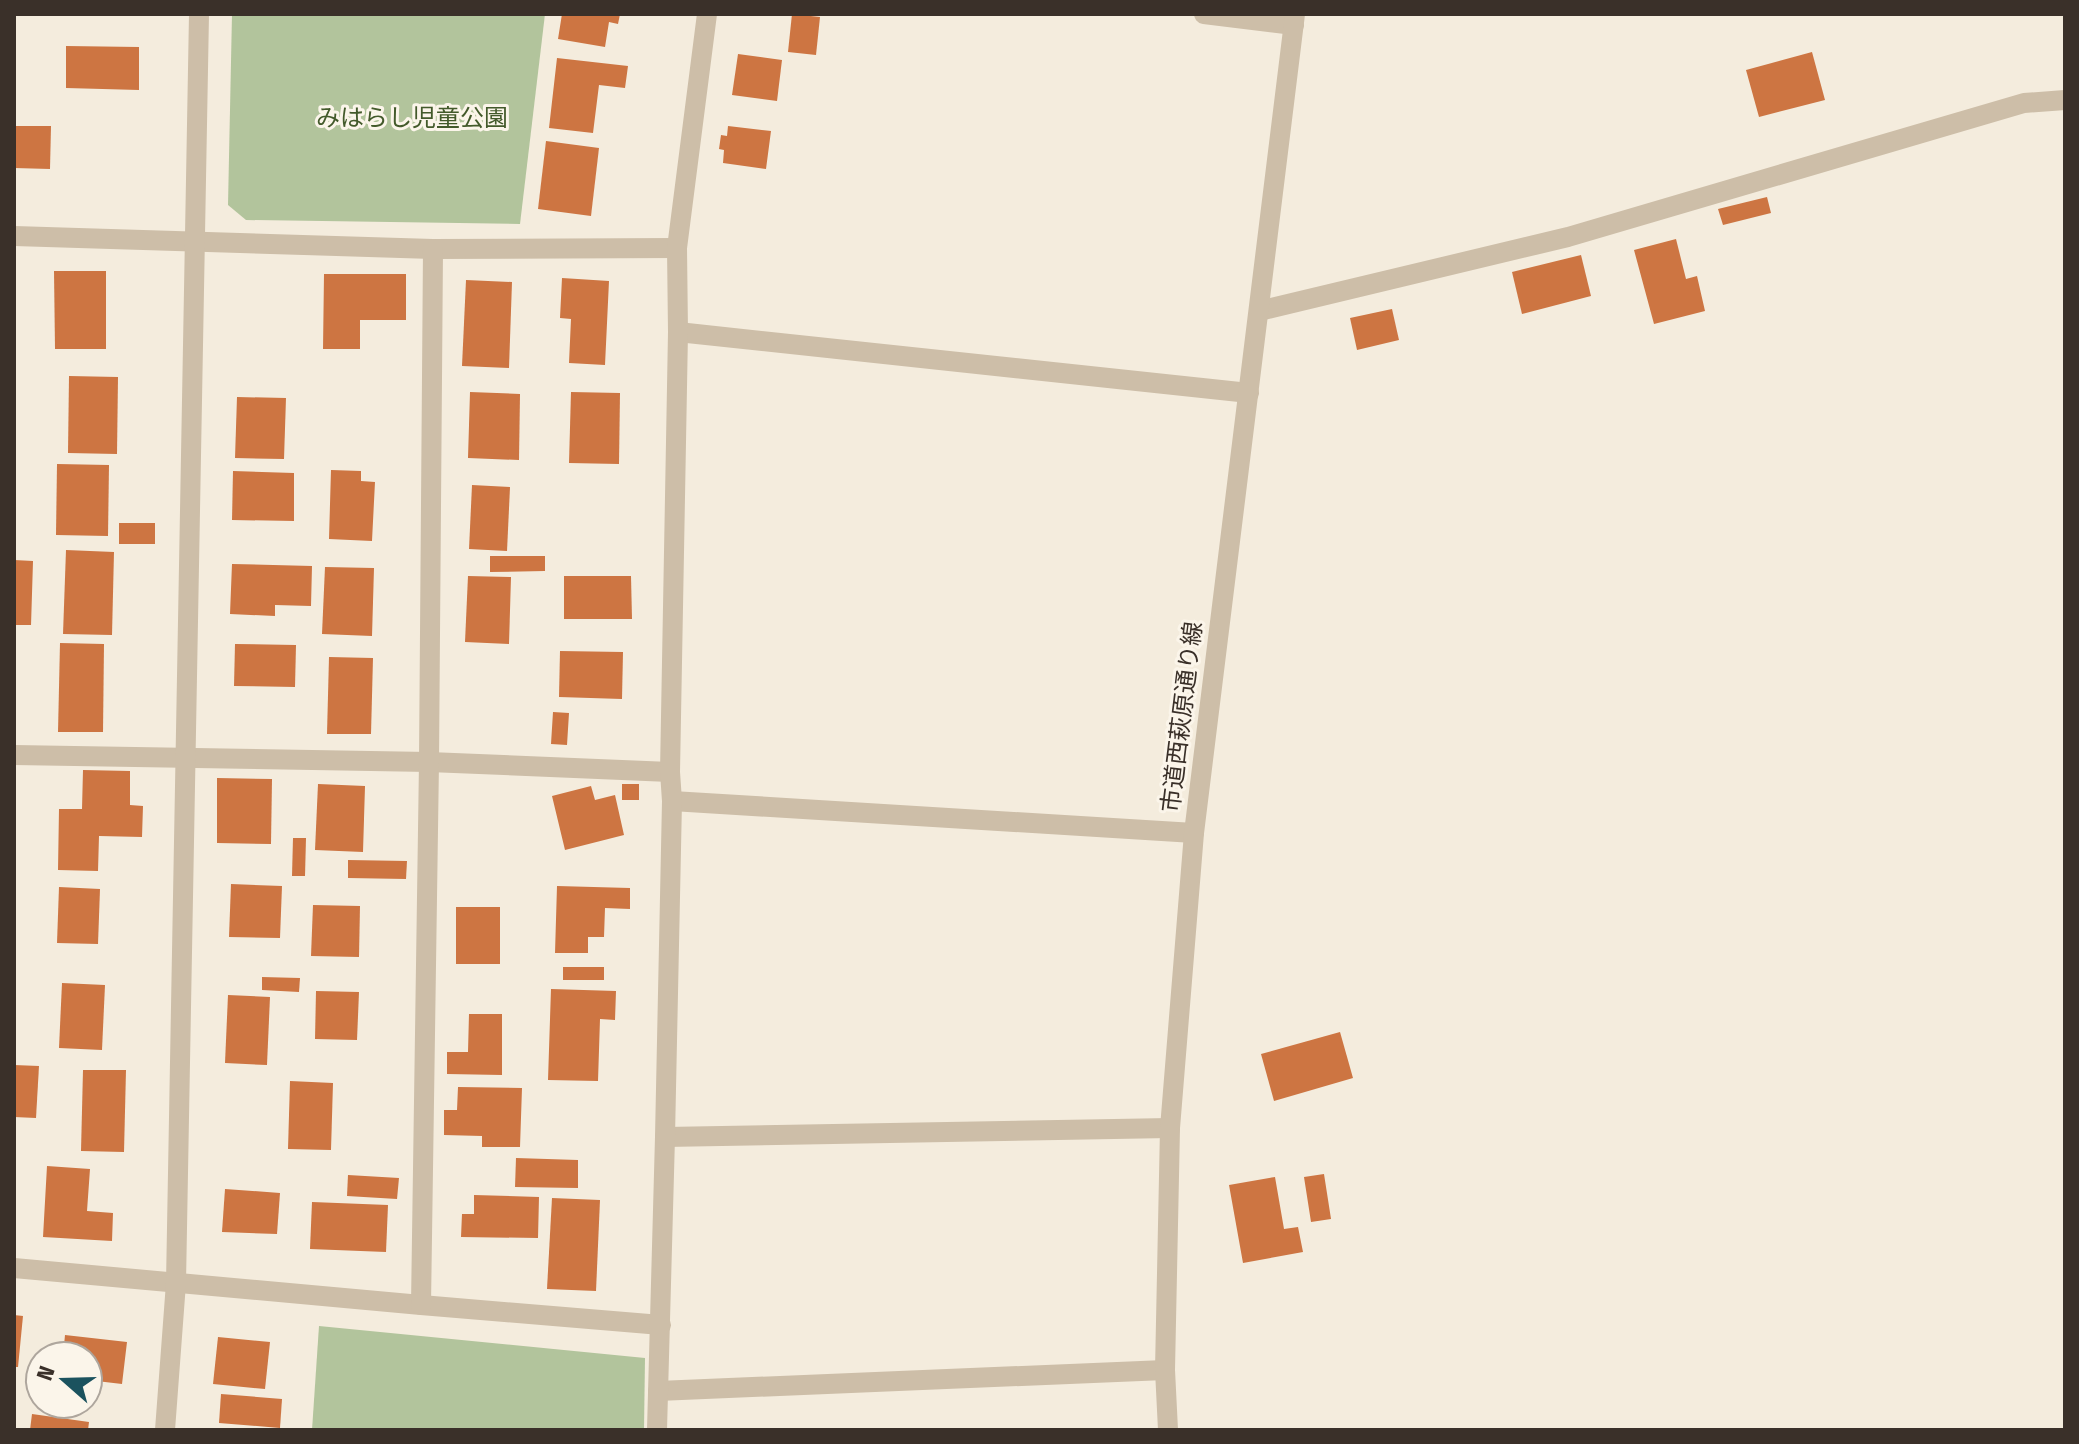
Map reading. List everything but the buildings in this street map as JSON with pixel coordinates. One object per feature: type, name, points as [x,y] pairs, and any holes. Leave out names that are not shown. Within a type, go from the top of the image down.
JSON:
[{"type":"street","points":[[165,1430],[176,1283],[199,14]]},
{"type":"street","points":[[657,1430],[672,801],[677,248],[707,14]]},
{"type":"street","points":[[1204,14],[1295,20]]},
{"type":"street","name":"市道西萩原通り線","points":[[1168,1430],[1165,1370],[1170,1128],[1194,833],[1295,20]]},
{"type":"street","points":[[1259,311],[1568,237],[2024,103],[2065,100]]},
{"type":"street","points":[[14,236],[433,249],[677,248]]},
{"type":"street","points":[[421,1305],[433,249]]},
{"type":"street","points":[[678,332],[1249,393]]},
{"type":"street","points":[[14,755],[429,762],[670,772]]},
{"type":"street","points":[[672,801],[1194,833]]},
{"type":"street","points":[[665,1137],[1170,1128]]},
{"type":"street","points":[[14,1268],[661,1325]]},
{"type":"street","points":[[658,1391],[1165,1370]]},
{"type":"green space","name":"みはらし児童公園","points":[[232,14],[545,14],[520,224],[246,220],[228,205]]},
{"type":"green space","points":[[319,1326],[645,1358],[644,1430],[312,1430]]}]
